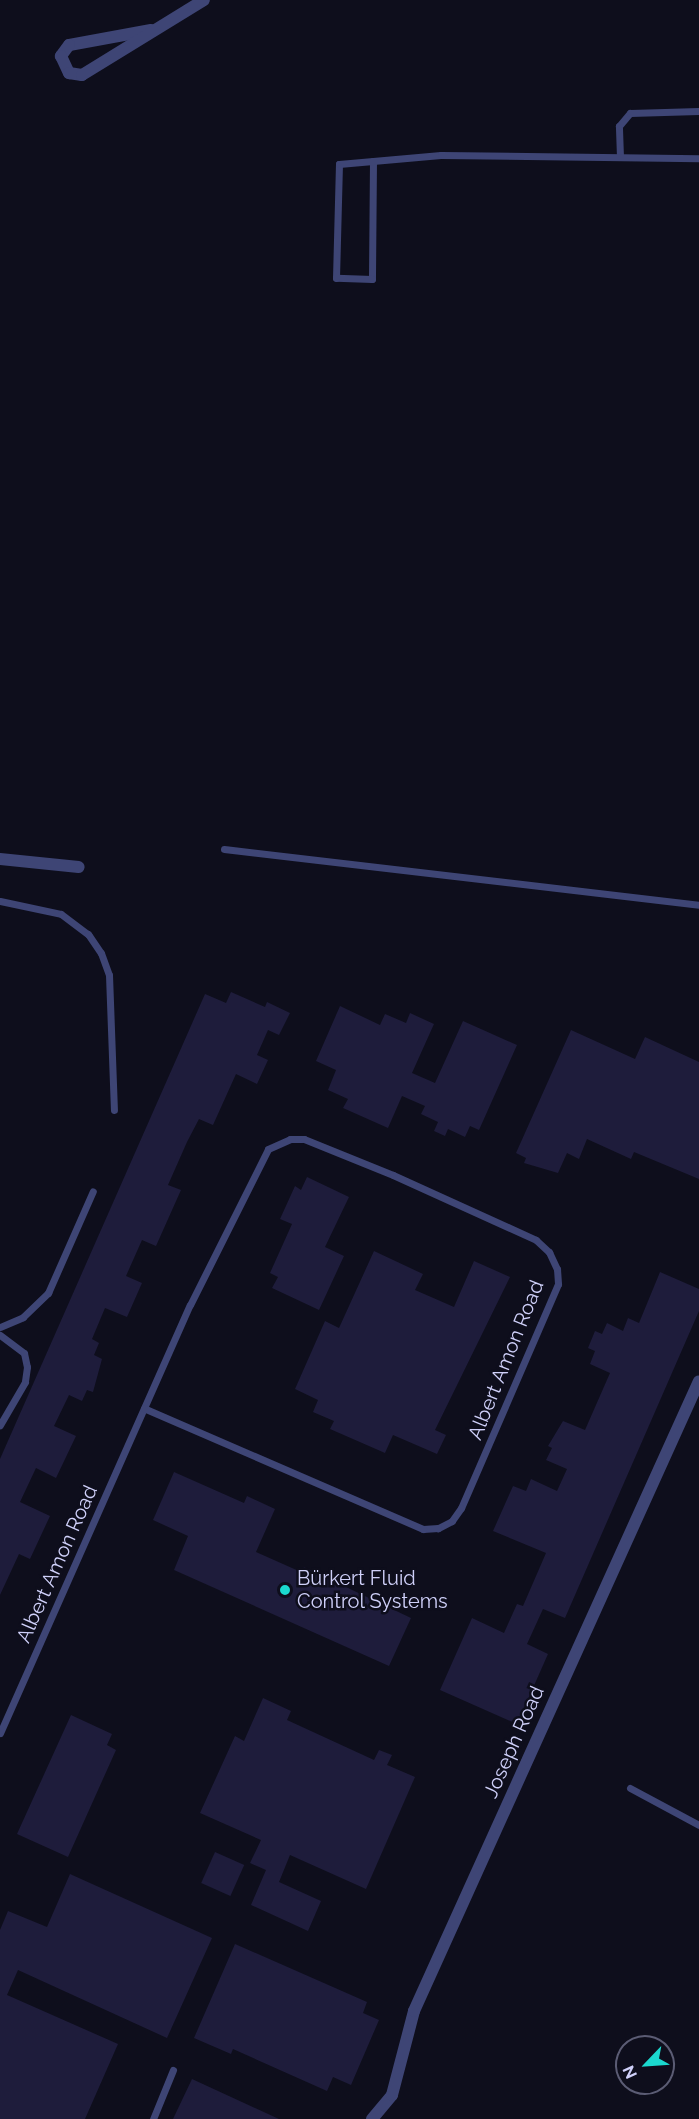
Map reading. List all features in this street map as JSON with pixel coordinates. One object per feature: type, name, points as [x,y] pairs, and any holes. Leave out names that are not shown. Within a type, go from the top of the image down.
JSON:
[{"type":"street","points":[[151,30],[69,45],[61,56],[69,73],[82,75],[198,1]]},
{"type":"street","points":[[0,859],[79,867]]},
{"type":"street","name":"Joseph Road","points":[[372,2119],[392,2095],[414,2011],[699,1381]]},
{"type":"lane","points":[[620,157],[619,126],[630,113],[699,111]]},
{"type":"lane","points":[[373,161],[372,279],[336,278],[339,164],[373,161],[441,155],[699,158]]},
{"type":"lane","points":[[224,849],[699,905]]},
{"type":"lane","points":[[0,901],[61,914],[88,934],[101,953],[109,975],[114,1110]]},
{"type":"lane","name":"Albert Amon Road","points":[[0,1733],[144,1408],[260,1160],[278,1143],[304,1139],[476,1211],[536,1240],[549,1252],[557,1269],[558,1284],[461,1508],[452,1521],[438,1528],[414,1526],[144,1408]]},
{"type":"lane","points":[[0,1328],[23,1317],[48,1293],[93,1191]]},
{"type":"lane","points":[[0,1335],[24,1353],[27,1367],[25,1382],[0,1425]]},
{"type":"lane","points":[[630,1788],[699,1825]]},
{"type":"lane","points":[[153,2119],[173,2070]]},
{"type":"building","points":[[231,992],[265,1007],[267,1002],[290,1013],[279,1035],[268,1030],[257,1055],[268,1060],[257,1084],[236,1074],[213,1125],[199,1119],[187,1142],[168,1185],[181,1190],[156,1246],[142,1240],[126,1276],[142,1283],[127,1317],[105,1308],[92,1339],[99,1343],[94,1355],[102,1359],[93,1392],[87,1390],[82,1401],[69,1395],[54,1426],[76,1436],[56,1478],[36,1468],[20,1502],[50,1516],[30,1559],[19,1554],[0,1595],[0,1459],[205,994],[226,1003]]},
{"type":"building","points":[[340,1006],[380,1025],[385,1014],[406,1023],[410,1013],[434,1024],[412,1073],[435,1083],[463,1021],[517,1045],[479,1130],[470,1126],[465,1137],[448,1129],[445,1136],[434,1131],[438,1122],[421,1114],[425,1106],[402,1096],[388,1128],[343,1108],[348,1099],[328,1090],[336,1070],[316,1061]]},
{"type":"building","points":[[571,1030],[635,1059],[645,1037],[699,1062],[699,1179],[634,1152],[631,1159],[587,1139],[579,1159],[567,1153],[558,1173],[524,1163],[526,1158],[516,1153]]},
{"type":"building","points":[[307,1177],[349,1197],[325,1247],[344,1256],[319,1310],[272,1288],[278,1277],[270,1273],[292,1224],[280,1219],[295,1186],[301,1190]]},
{"type":"building","points":[[374,1251],[423,1274],[415,1290],[454,1307],[474,1261],[510,1277],[435,1430],[446,1435],[437,1454],[393,1435],[385,1453],[330,1429],[334,1421],[313,1412],[318,1400],[295,1389],[325,1321],[339,1328]]},
{"type":"building","points":[[660,1272],[699,1289],[699,1311],[565,1618],[543,1609],[527,1644],[548,1654],[517,1724],[440,1690],[472,1618],[504,1633],[517,1604],[523,1606],[546,1553],[493,1531],[513,1486],[526,1491],[531,1479],[557,1491],[567,1469],[546,1460],[552,1448],[548,1446],[563,1421],[585,1430],[610,1373],[590,1364],[595,1351],[588,1348],[595,1331],[602,1334],[607,1323],[623,1331],[628,1318],[639,1323]]},
{"type":"building","points":[[174,1472],[244,1503],[247,1496],[275,1509],[256,1552],[301,1572],[304,1567],[411,1618],[389,1666],[174,1570],[188,1536],[153,1520]]},
{"type":"building","points":[[263,1698],[291,1711],[287,1720],[374,1760],[379,1750],[392,1755],[387,1765],[415,1777],[366,1889],[290,1855],[279,1882],[321,1901],[308,1931],[251,1905],[266,1870],[250,1863],[261,1840],[200,1813],[235,1736],[244,1741]]},
{"type":"building","points":[[71,1715],[112,1734],[107,1745],[116,1750],[68,1857],[17,1834]]},
{"type":"building","points":[[215,1852],[244,1865],[230,1896],[201,1883]]},
{"type":"building","points":[[70,1874],[212,1938],[167,2038],[18,1970],[7,1995],[118,2044],[85,2119],[0,2119],[0,1930],[8,1911],[47,1927]]},
{"type":"building","points":[[235,1944],[367,2002],[363,2013],[379,2020],[351,2085],[333,2077],[327,2091],[233,2049],[231,2054],[194,2038]]},
{"type":"building","points":[[192,2079],[279,2119],[173,2119]]},
{"type":"place","name":"Bürkert Fluid Control Systems","points":[[285,1590]]}]
